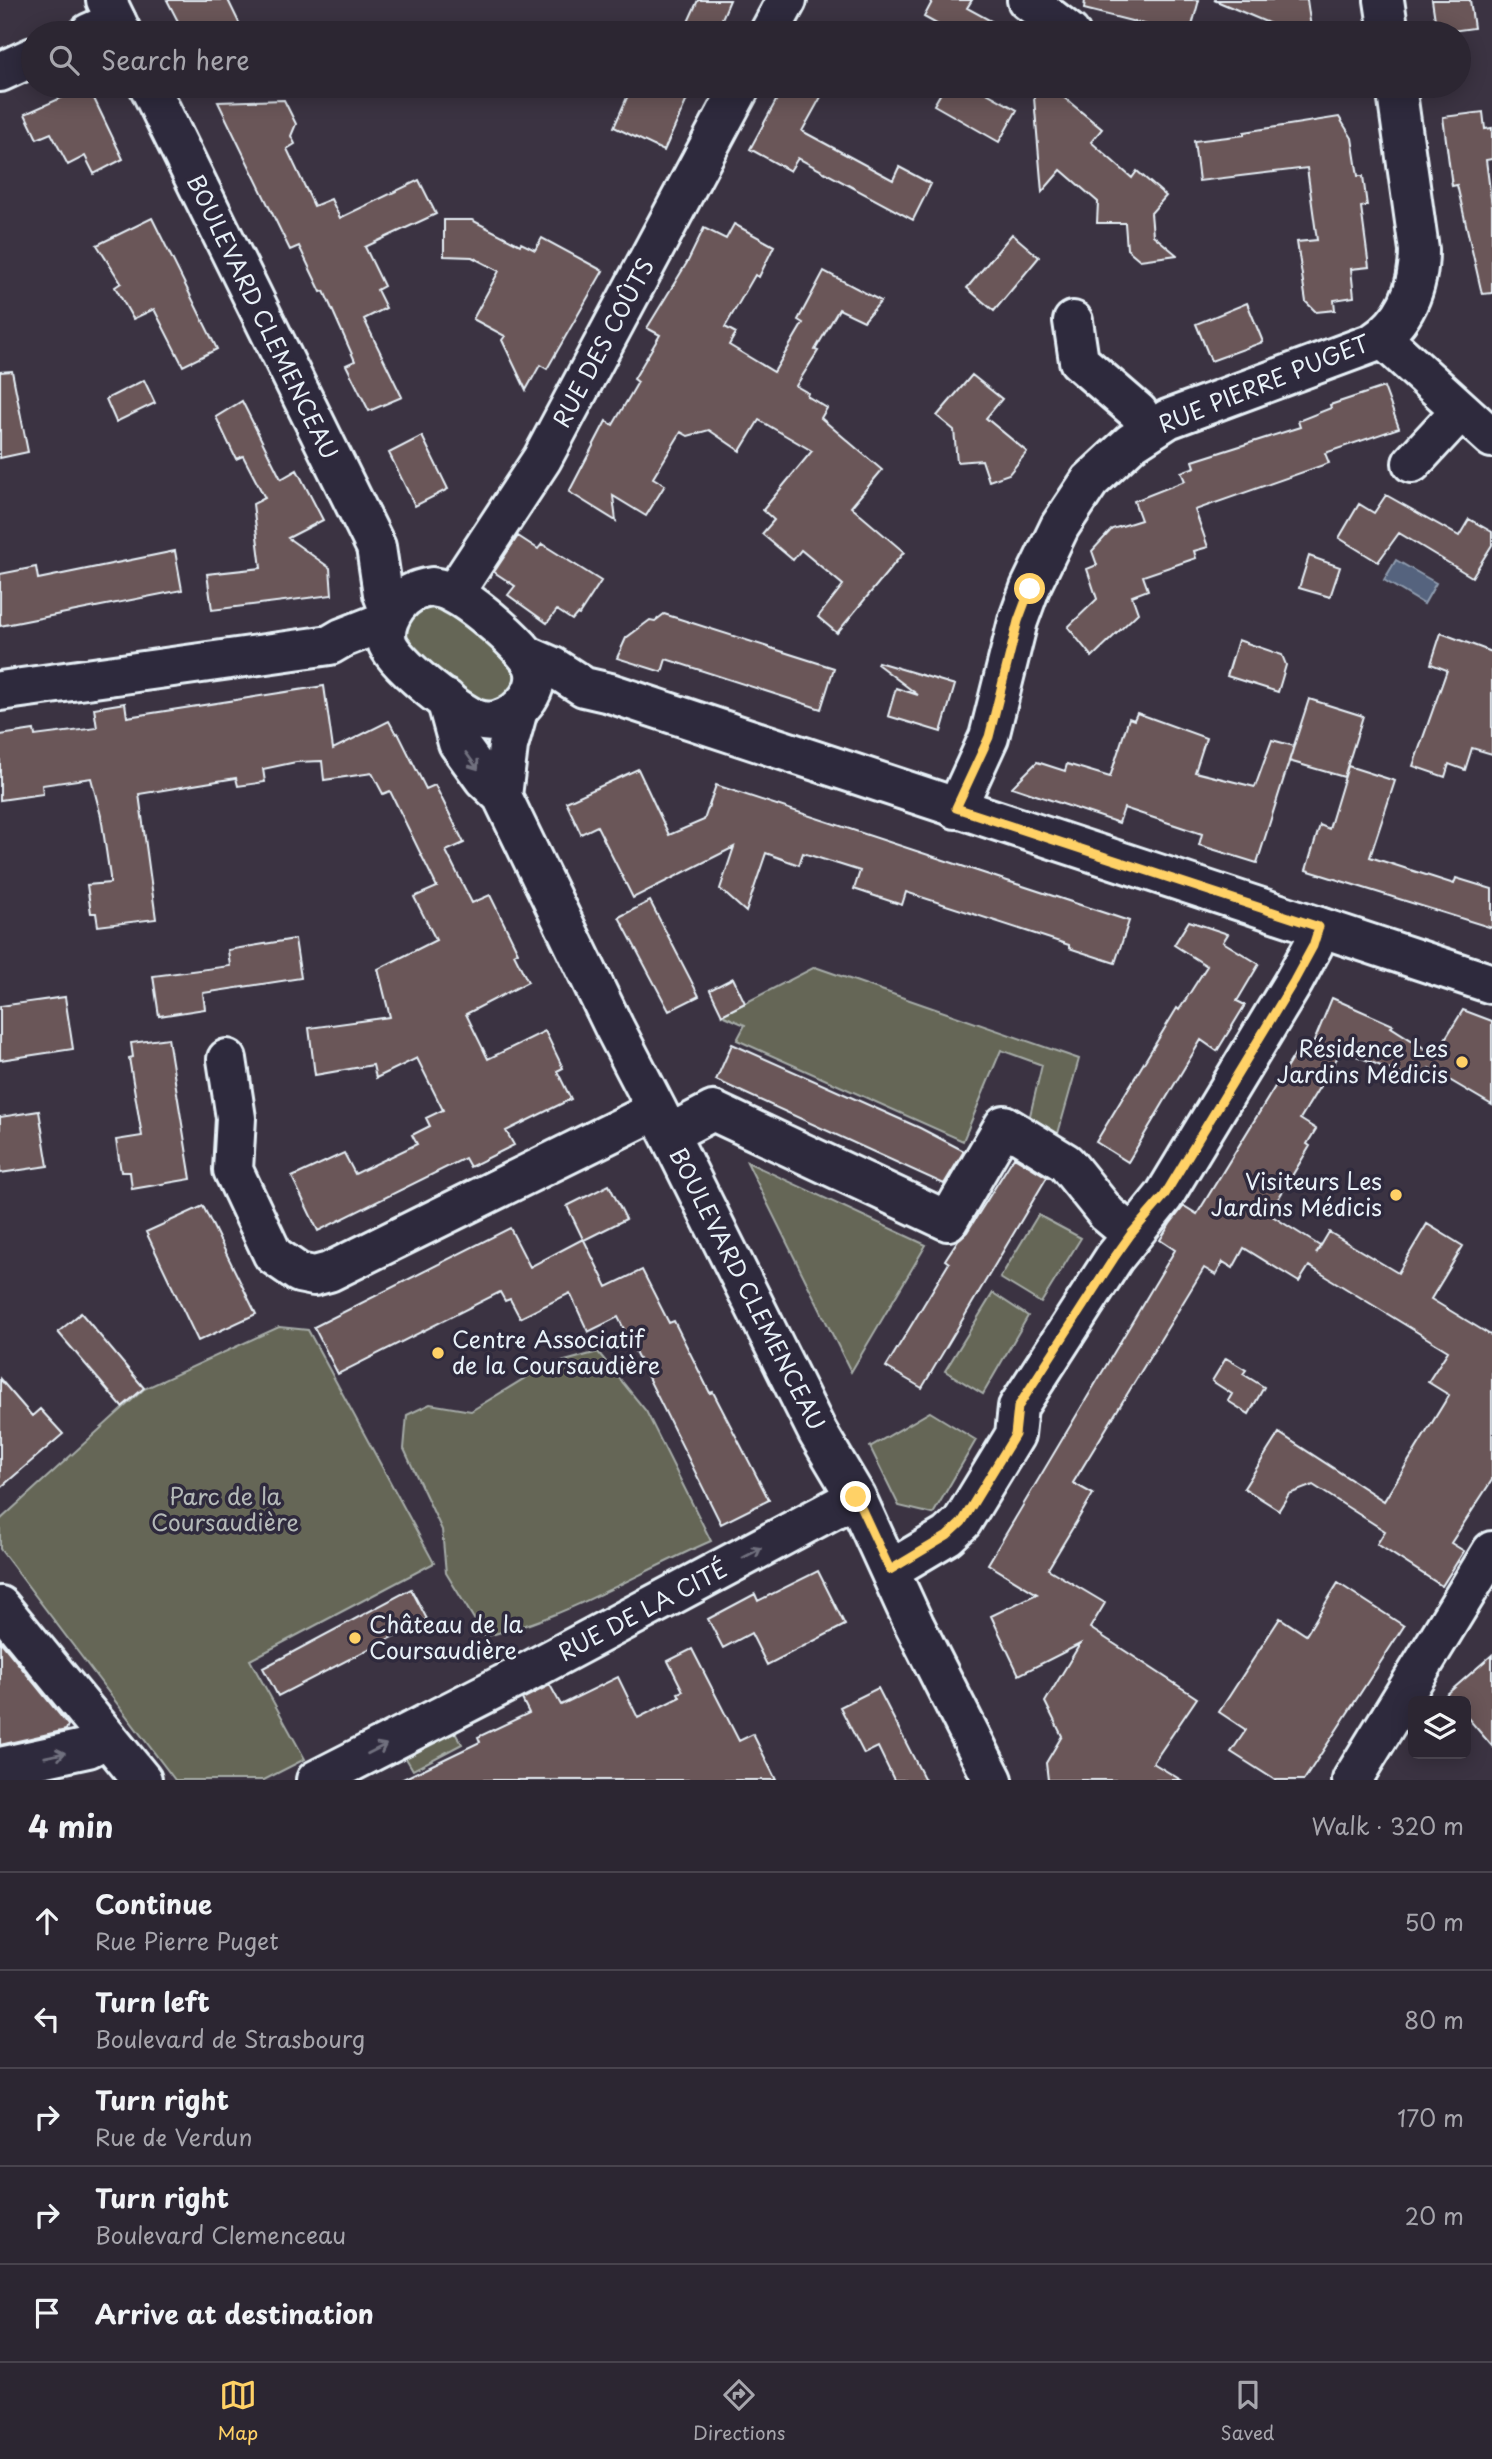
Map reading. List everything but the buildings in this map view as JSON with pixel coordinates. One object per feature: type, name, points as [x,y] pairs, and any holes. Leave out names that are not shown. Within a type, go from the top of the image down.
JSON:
[{"type":"street","points":[[776,21],[787,0]]},
{"type":"street","points":[[1027,0],[1054,21]]},
{"type":"street","points":[[1384,0],[1387,21]]},
{"type":"street","points":[[0,72],[21,62]]},
{"type":"street","name":"BOULEVARD CLEMENCEAU","points":[[155,98],[376,547],[389,617],[387,642],[392,654],[403,667]]},
{"type":"street","name":"RUE DES COÛTS","points":[[443,590],[542,459],[735,98]]},
{"type":"street","name":"RUE PIERRE PUGET","points":[[956,808],[989,737],[1018,621],[1044,555],[1066,515],[1090,481],[1148,430],[1192,408],[1355,352],[1384,336],[1407,306],[1419,272],[1419,250],[1398,98]]},
{"type":"street","points":[[1073,321],[1079,361],[1138,412],[1148,430]]},
{"type":"street","points":[[1384,336],[1393,348],[1492,438]]},
{"type":"street","points":[[1412,463],[1461,410]]},
{"type":"street","name":"BOULEVARD CLEMENCEAU","points":[[376,547],[443,590],[517,644],[528,656],[553,667],[584,687]]},
{"type":"street","points":[[0,691],[330,645],[389,617],[410,593],[443,590]]},
{"type":"street","points":[[330,645],[403,667],[466,715],[480,721],[493,722],[521,707],[584,687],[610,693],[1492,984]]},
{"type":"street","points":[[502,796],[508,746],[521,707],[532,692],[536,680],[534,667],[528,656]]},
{"type":"street","name":"BOULEVARD CLEMENCEAU","points":[[446,699],[458,743],[484,779],[502,796],[614,1027],[818,1433],[856,1497],[993,1780]]},
{"type":"street","points":[[890,1570],[947,1536],[962,1522],[1015,1435],[1018,1407],[1131,1234],[1164,1196],[1294,981],[1313,946],[1319,927]]},
{"type":"street","points":[[227,1059],[236,1118],[233,1170],[273,1255],[299,1273],[314,1276],[329,1272],[663,1122],[713,1111],[948,1221],[1004,1125],[1066,1163],[1107,1214],[1131,1234]]},
{"type":"street","name":"RUE DE LA CITÉ","points":[[316,1780],[522,1675],[856,1497]]},
{"type":"street","points":[[1352,1780],[1492,1551]]},
{"type":"street","points":[[0,1606],[142,1780]]},
{"type":"street","points":[[0,1767],[88,1748],[108,1738]]},
{"type":"green space","points":[[430,607],[446,608],[511,662],[515,680],[513,688],[506,696],[491,703],[471,698],[413,651],[407,637],[409,625],[416,615]]},
{"type":"green space","points":[[815,967],[1079,1059],[1055,1144],[1027,1128],[1042,1065],[1001,1050],[963,1141],[737,1040],[745,1025],[722,1015]]},
{"type":"green space","points":[[747,1162],[926,1245],[851,1372]]},
{"type":"green space","points":[[1038,1215],[1081,1238],[1041,1303],[1000,1278]]},
{"type":"green space","points":[[993,1293],[1028,1316],[983,1394],[945,1371]]},
{"type":"green space","name":"Parc de la Coursaudière","points":[[279,1327],[308,1330],[434,1563],[250,1660],[305,1759],[264,1780],[175,1780],[0,1549],[0,1520],[144,1389]]},
{"type":"green space","points":[[598,1352],[646,1411],[711,1541],[555,1614],[485,1637],[446,1573],[442,1530],[404,1449],[407,1415],[430,1404],[471,1411],[543,1367]]},
{"type":"green space","points":[[930,1412],[976,1440],[933,1514],[899,1506],[870,1447]]},
{"type":"green space","points":[[454,1730],[462,1744],[413,1770],[404,1755]]},
{"type":"water","points":[[1396,560],[1436,583],[1424,604],[1384,580]]},
{"type":"place","name":"Résidence Les Jardins Médicis","points":[[1462,1062]]},
{"type":"place","name":"Visiteurs Les Jardins Médicis","points":[[1396,1195]]},
{"type":"place","name":"Centre Associatif de la Coursaudière","points":[[438,1353]]},
{"type":"place","name":"Château de la Coursaudière","points":[[355,1638]]},
{"type":"route","points":[[856,1497],[890,1570],[947,1536],[962,1522],[1015,1435],[1018,1407],[1114,1258],[1164,1196],[1294,981],[1313,946],[1319,927],[956,808],[989,737],[1018,621],[1030,589]]}]
